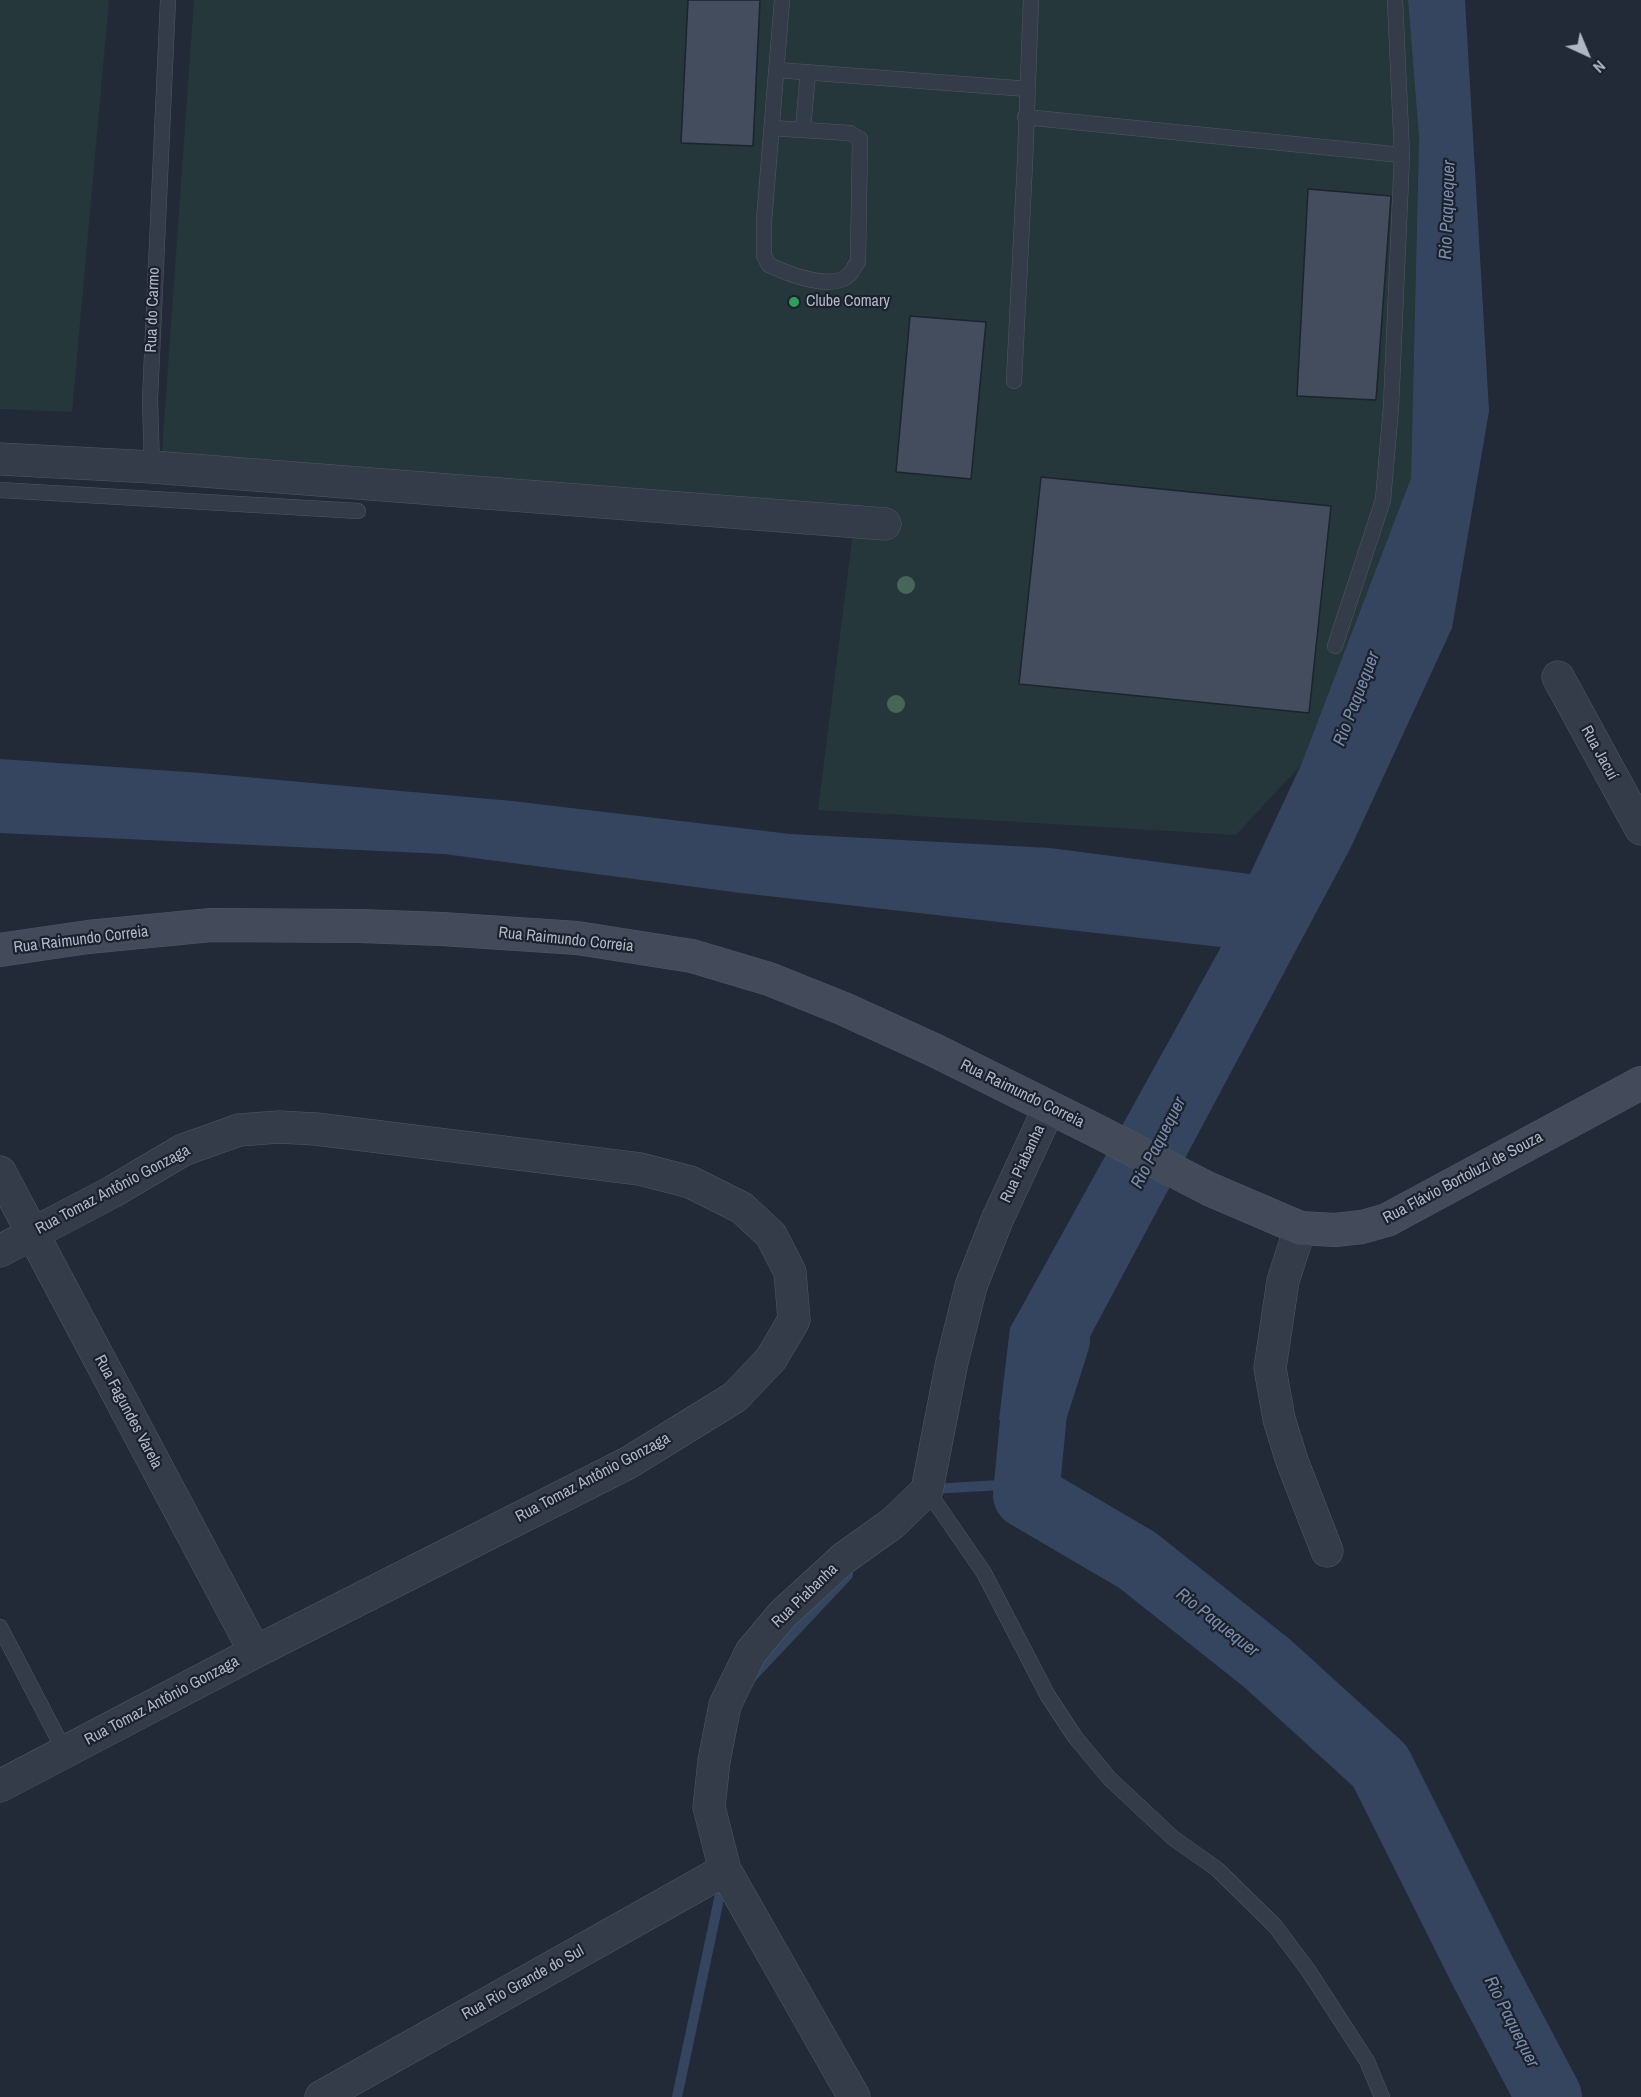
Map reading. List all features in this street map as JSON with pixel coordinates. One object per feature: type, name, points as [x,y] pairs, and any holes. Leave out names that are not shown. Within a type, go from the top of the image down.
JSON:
[{"type":"street","points":[[0,459],[152,467],[885,524]]},
{"type":"street","name":"Rua Jacuí","points":[[1558,677],[1641,829]]},
{"type":"street","name":"Rua Raimundo Correia","points":[[0,950],[88,937],[211,925],[418,928],[577,938],[692,956],[769,979],[844,1009],[934,1050],[1209,1189]]},
{"type":"street","name":"Rua Flávio Bortoluzi de Souza","points":[[1209,1189],[1300,1228],[1335,1230],[1362,1227],[1386,1220],[1641,1083]]},
{"type":"street","name":"Rua Piabanha","points":[[854,2097],[725,1870],[710,1807],[714,1761],[725,1705],[751,1652],[783,1614],[844,1558],[893,1523],[927,1490],[952,1362],[971,1286],[997,1220],[1049,1108]]},
{"type":"street","name":"Rua Tomaz Antônio Gonzaga","points":[[0,1251],[111,1192],[183,1150],[239,1130],[279,1127],[316,1129],[640,1169],[690,1182],[742,1208],[771,1235],[790,1272],[794,1320],[771,1359],[735,1397],[628,1463],[255,1652],[0,1786]]},
{"type":"street","name":"Rua Fagundes Varela","points":[[0,1172],[255,1652]]},
{"type":"street","points":[[1300,1228],[1283,1281],[1270,1368],[1279,1419],[1292,1461],[1328,1551]]},
{"type":"street","name":"Rua Rio Grande do Sul","points":[[321,2097],[725,1870]]},
{"type":"lane","name":"Rua do Carmo","points":[[152,467],[150,399],[168,0]]},
{"type":"lane","points":[[772,128],[850,134],[860,139],[858,261],[850,274],[839,280],[826,282],[793,275],[769,266],[764,256],[764,221],[782,0]]},
{"type":"lane","points":[[1014,381],[1031,0]]},
{"type":"lane","points":[[1335,646],[1383,500],[1391,407],[1402,155],[1395,0]]},
{"type":"lane","points":[[777,70],[1028,89]]},
{"type":"lane","points":[[803,129],[808,72]]},
{"type":"lane","points":[[1025,117],[1402,155]]},
{"type":"lane","points":[[0,490],[357,511]]},
{"type":"lane","points":[[927,1490],[984,1573],[1048,1696],[1074,1737],[1110,1779],[1173,1838],[1216,1869],[1275,1926],[1308,1970],[1367,2061],[1382,2097]]},
{"type":"lane","points":[[0,1627],[65,1752]]},
{"type":"shaded area","points":[[0,0],[109,0],[72,412],[0,409]]},
{"type":"shaded area","name":"Clube Comary","points":[[194,0],[1408,0],[1419,138],[1411,478],[1301,765],[1236,835],[818,810],[854,524],[161,466]]},
{"type":"water","points":[[1408,0],[1465,0],[1489,411],[1452,628],[1351,847],[1086,1344],[1062,1432],[999,1420],[1010,1328],[1221,947],[741,893],[444,854],[0,833],[0,759],[201,773],[512,801],[790,834],[1050,848],[1250,874],[1301,765],[1411,478],[1419,138]]},
{"type":"building","points":[[688,0],[760,0],[753,146],[681,143]]},
{"type":"building","points":[[1308,189],[1391,196],[1376,400],[1297,396]]},
{"type":"building","points":[[910,316],[986,322],[971,479],[896,472]]},
{"type":"building","points":[[1041,477],[1331,506],[1309,713],[1019,684]]},
{"type":"waterway","name":"Rio Paquequer","points":[[1057,1340],[1034,1412],[1026,1495],[1137,1560],[1268,1664],[1380,1766],[1482,1970],[1549,2097]]},
{"type":"waterway","points":[[932,1489],[1001,1485],[1026,1495]]},
{"type":"waterway","points":[[752,1677],[848,1575]]},
{"type":"waterway","points":[[677,2097],[723,1880]]},
{"type":"place","name":"Clube Comary","points":[[794,302]]}]
